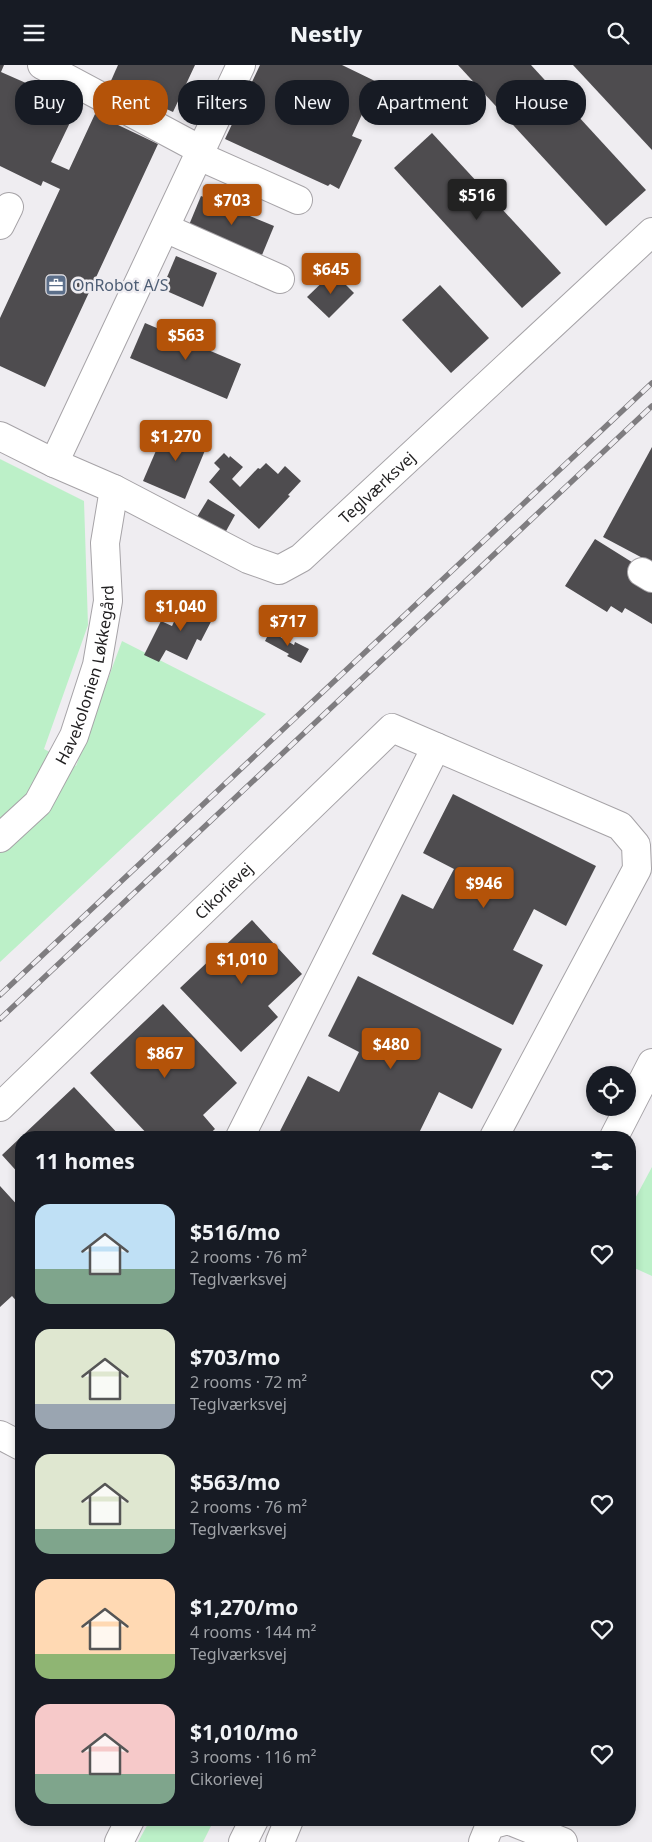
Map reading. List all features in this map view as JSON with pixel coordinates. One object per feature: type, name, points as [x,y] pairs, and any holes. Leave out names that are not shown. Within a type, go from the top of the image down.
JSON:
[{"type":"street","points":[[42,65],[200,153],[298,200]]},
{"type":"street","points":[[54,463],[242,65]]},
{"type":"street","points":[[165,228],[280,279]]},
{"type":"street","name":"Teglværksvej","points":[[0,436],[54,463],[114,489],[248,559],[279,570],[301,558],[652,231]]},
{"type":"street","name":"Havekolonien Løkkegård","points":[[0,838],[38,803],[74,736],[96,665],[108,601],[105,543],[114,489]]},
{"type":"street","name":"Cikorievej","points":[[0,1107],[392,728],[620,826],[636,845],[638,869],[497,1131]]},
{"type":"street","points":[[243,1131],[436,747]]},
{"type":"street","points":[[617,1131],[652,1063]]},
{"type":"street","points":[[0,1435],[15,1443]]},
{"type":"street","points":[[119,1842],[127,1826]]},
{"type":"street","points":[[243,1842],[251,1826]]},
{"type":"street","points":[[280,1842],[287,1826]]},
{"type":"street","points":[[483,1842],[490,1826]]},
{"type":"street","points":[[521,1826],[562,1842]]},
{"type":"green space","points":[[0,459],[84,501],[88,625],[44,749],[76,766],[122,641],[266,714],[0,962]]},
{"type":"green space","points":[[652,1167],[652,1276],[636,1269],[636,1197]]},
{"type":"green space","points":[[147,1826],[211,1826],[203,1842],[138,1842]]},
{"type":"building","points":[[0,65],[4,65],[1,72],[19,80],[15,80],[15,125],[69,125],[51,162],[69,170],[93,118],[93,125],[118,125],[158,144],[45,387],[0,366],[0,318],[60,189],[43,181],[41,186],[0,166]]},
{"type":"building","points":[[118,65],[195,65],[188,80],[178,80],[178,101],[173,112],[168,110],[168,80],[111,80]]},
{"type":"building","points":[[260,65],[342,65],[373,80],[359,80],[359,121],[352,136],[362,140],[339,189],[330,184],[328,186],[225,139],[232,125],[265,125],[265,80],[253,80]]},
{"type":"building","points":[[458,65],[531,65],[545,80],[496,80],[496,106],[486,95],[486,80],[472,80]]},
{"type":"building","points":[[573,65],[652,65],[652,150]]},
{"type":"building","points":[[513,125],[586,125],[646,190],[606,226]]},
{"type":"building","points":[[432,133],[561,273],[522,308],[394,168]]},
{"type":"building","points":[[201,196],[274,226],[262,255],[189,225]]},
{"type":"building","points":[[176,256],[217,273],[203,307],[162,289]]},
{"type":"building","points":[[333,272],[354,293],[329,318],[307,297]]},
{"type":"building","points":[[440,285],[489,338],[451,373],[402,320]]},
{"type":"building","points":[[145,323],[241,364],[227,399],[130,358]]},
{"type":"building","points":[[167,425],[208,443],[185,499],[143,481]]},
{"type":"building","points":[[652,447],[652,563],[603,537]]},
{"type":"building","points":[[224,453],[243,467],[232,479],[240,487],[258,468],[260,469],[266,463],[278,474],[285,466],[301,481],[288,495],[290,496],[259,529],[209,482],[220,469],[214,463]]},
{"type":"building","points":[[208,499],[235,515],[225,533],[197,517]]},
{"type":"building","points":[[595,539],[635,564],[628,575],[652,590],[652,624],[625,608],[622,613],[611,606],[607,612],[565,586]]},
{"type":"building","points":[[186,597],[216,612],[201,641],[197,639],[187,660],[166,650],[159,662],[144,655],[161,621],[172,626]]},
{"type":"building","points":[[270,631],[294,645],[295,642],[309,649],[301,663],[265,641]]},
{"type":"building","points":[[453,794],[596,866],[566,926],[534,909],[513,950],[543,965],[513,1025],[372,954],[402,894],[433,909],[454,869],[423,853]]},
{"type":"building","points":[[252,920],[302,974],[268,1006],[278,1017],[241,1052],[180,988]]},
{"type":"building","points":[[358,976],[502,1049],[472,1109],[439,1092],[420,1131],[280,1131],[308,1076],[339,1092],[359,1052],[328,1036]]},
{"type":"building","points":[[163,1004],[237,1083],[203,1115],[215,1129],[213,1131],[144,1131],[90,1073]]},
{"type":"building","points":[[74,1087],[115,1131],[27,1131]]},
{"type":"building","points":[[15,1143],[15,1169],[2,1155]]},
{"type":"building","points":[[0,1186],[15,1202],[15,1299],[12,1296],[0,1307]]},
{"type":"railway","points":[[0,995],[652,383]]},
{"type":"railway","points":[[0,1019],[652,406]]},
{"type":"place","name":"OnRobot A/S","points":[[56,285]]}]
